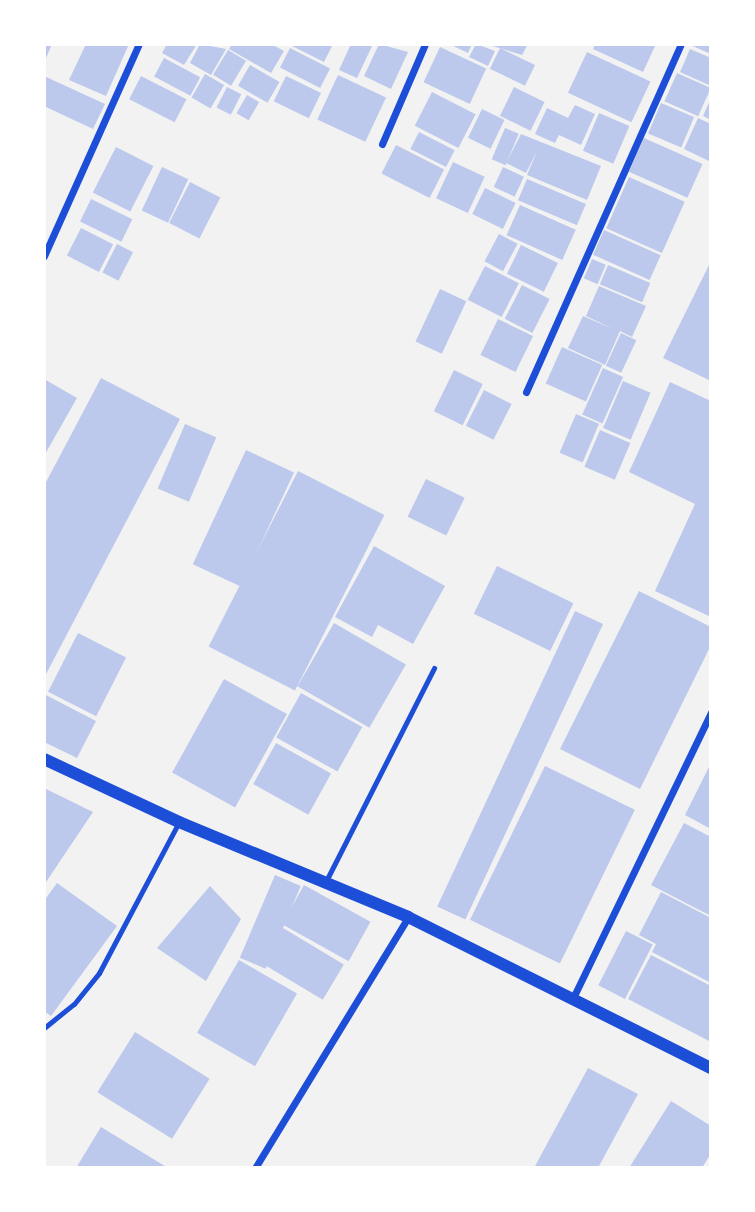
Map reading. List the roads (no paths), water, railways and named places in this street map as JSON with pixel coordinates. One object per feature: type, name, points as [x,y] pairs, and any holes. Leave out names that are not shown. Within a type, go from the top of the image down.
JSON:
[{"type":"street","points":[[44,256],[139,44]]},
{"type":"street","points":[[382,144],[425,44]]},
{"type":"street","points":[[526,392],[681,44]]},
{"type":"street","points":[[572,1000],[711,712]]},
{"type":"street","points":[[44,759],[179,822],[408,917],[711,1069]]},
{"type":"street","points":[[256,1168],[408,917]]},
{"type":"lane","points":[[324,883],[434,668]]},
{"type":"lane","points":[[44,1028],[74,1004],[99,973],[179,822]]}]
